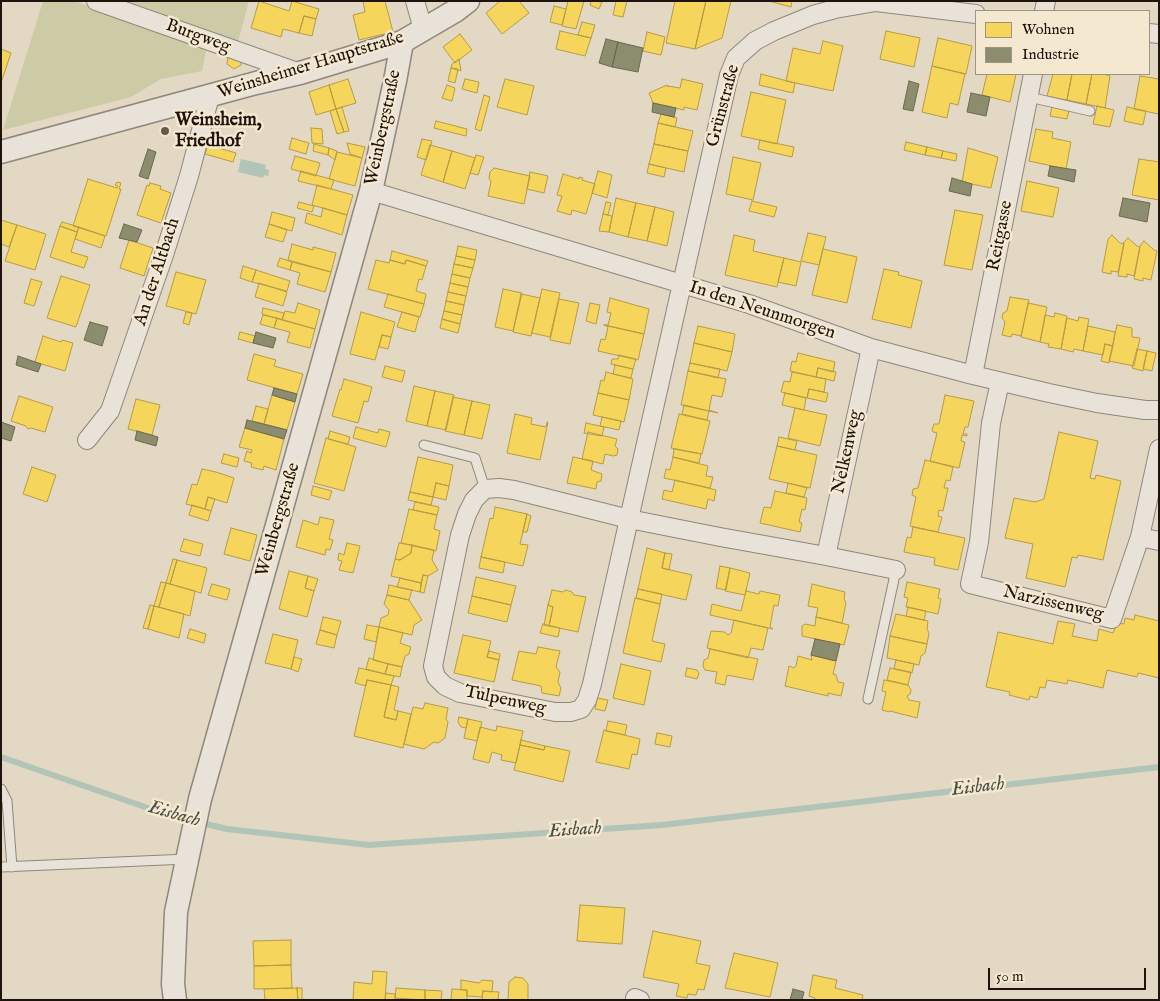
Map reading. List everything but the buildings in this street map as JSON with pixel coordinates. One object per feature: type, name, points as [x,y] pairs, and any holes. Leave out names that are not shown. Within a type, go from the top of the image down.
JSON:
[{"type":"street","name":"Burgweg","points":[[96,1],[300,73]]},
{"type":"street","points":[[415,1],[423,29]]},
{"type":"street","name":"Weinsheimer Hauptstraße","points":[[1,152],[300,73],[402,42],[455,12],[468,1]]},
{"type":"street","name":"Grünstraße","points":[[682,285],[729,75],[736,58],[755,41],[774,31],[813,15],[835,9],[876,2],[975,14]]},
{"type":"street","name":"Weinbergstraße","points":[[175,1000],[173,984],[176,912],[200,799],[370,191],[402,42]]},
{"type":"street","name":"Reitgasse","points":[[973,375],[1033,75]]},
{"type":"street","name":"An der Altbach","points":[[87,440],[110,411],[164,255],[189,176],[210,96]]},
{"type":"street","name":"In den Neunmorgen","points":[[370,191],[750,304],[871,348],[1000,382],[1097,403],[1145,410],[1159,410]]},
{"type":"street","name":"Tulpenweg","points":[[485,490],[474,500],[460,535],[433,666],[436,677],[444,686],[469,695],[556,712],[571,712],[581,709],[587,700],[592,684],[682,285]]},
{"type":"street","name":"Nelkenweg","points":[[826,556],[871,348]]},
{"type":"street","name":"Narzissenweg","points":[[1000,382],[991,423],[979,542],[970,584],[1112,618],[1140,537],[1159,449]]},
{"type":"street","points":[[485,490],[499,488],[514,490],[629,519],[896,570]]},
{"type":"street","points":[[1140,537],[1159,541]]},
{"type":"lane","points":[[1029,97],[1090,111]]},
{"type":"lane","points":[[424,445],[475,458],[485,490]]},
{"type":"lane","points":[[868,698],[896,570]]},
{"type":"lane","points":[[1,789],[7,801],[12,867]]},
{"type":"lane","points":[[1,867],[189,852]]},
{"type":"shaded area","points":[[43,1],[74,1],[207,46],[202,71],[161,79],[131,97],[3,130]]},
{"type":"shaded area","points":[[110,1],[249,1],[238,42]]},
{"type":"shaded area","points":[[241,159],[266,165],[265,169],[269,170],[268,176],[264,175],[263,178],[238,172]]},
{"type":"waterway","name":"Eisbach","points":[[1,757],[168,815],[227,829],[369,845],[662,825],[1159,767]]},
{"type":"place","name":"Weinsheim, Friedhof","points":[[165,131]]}]
